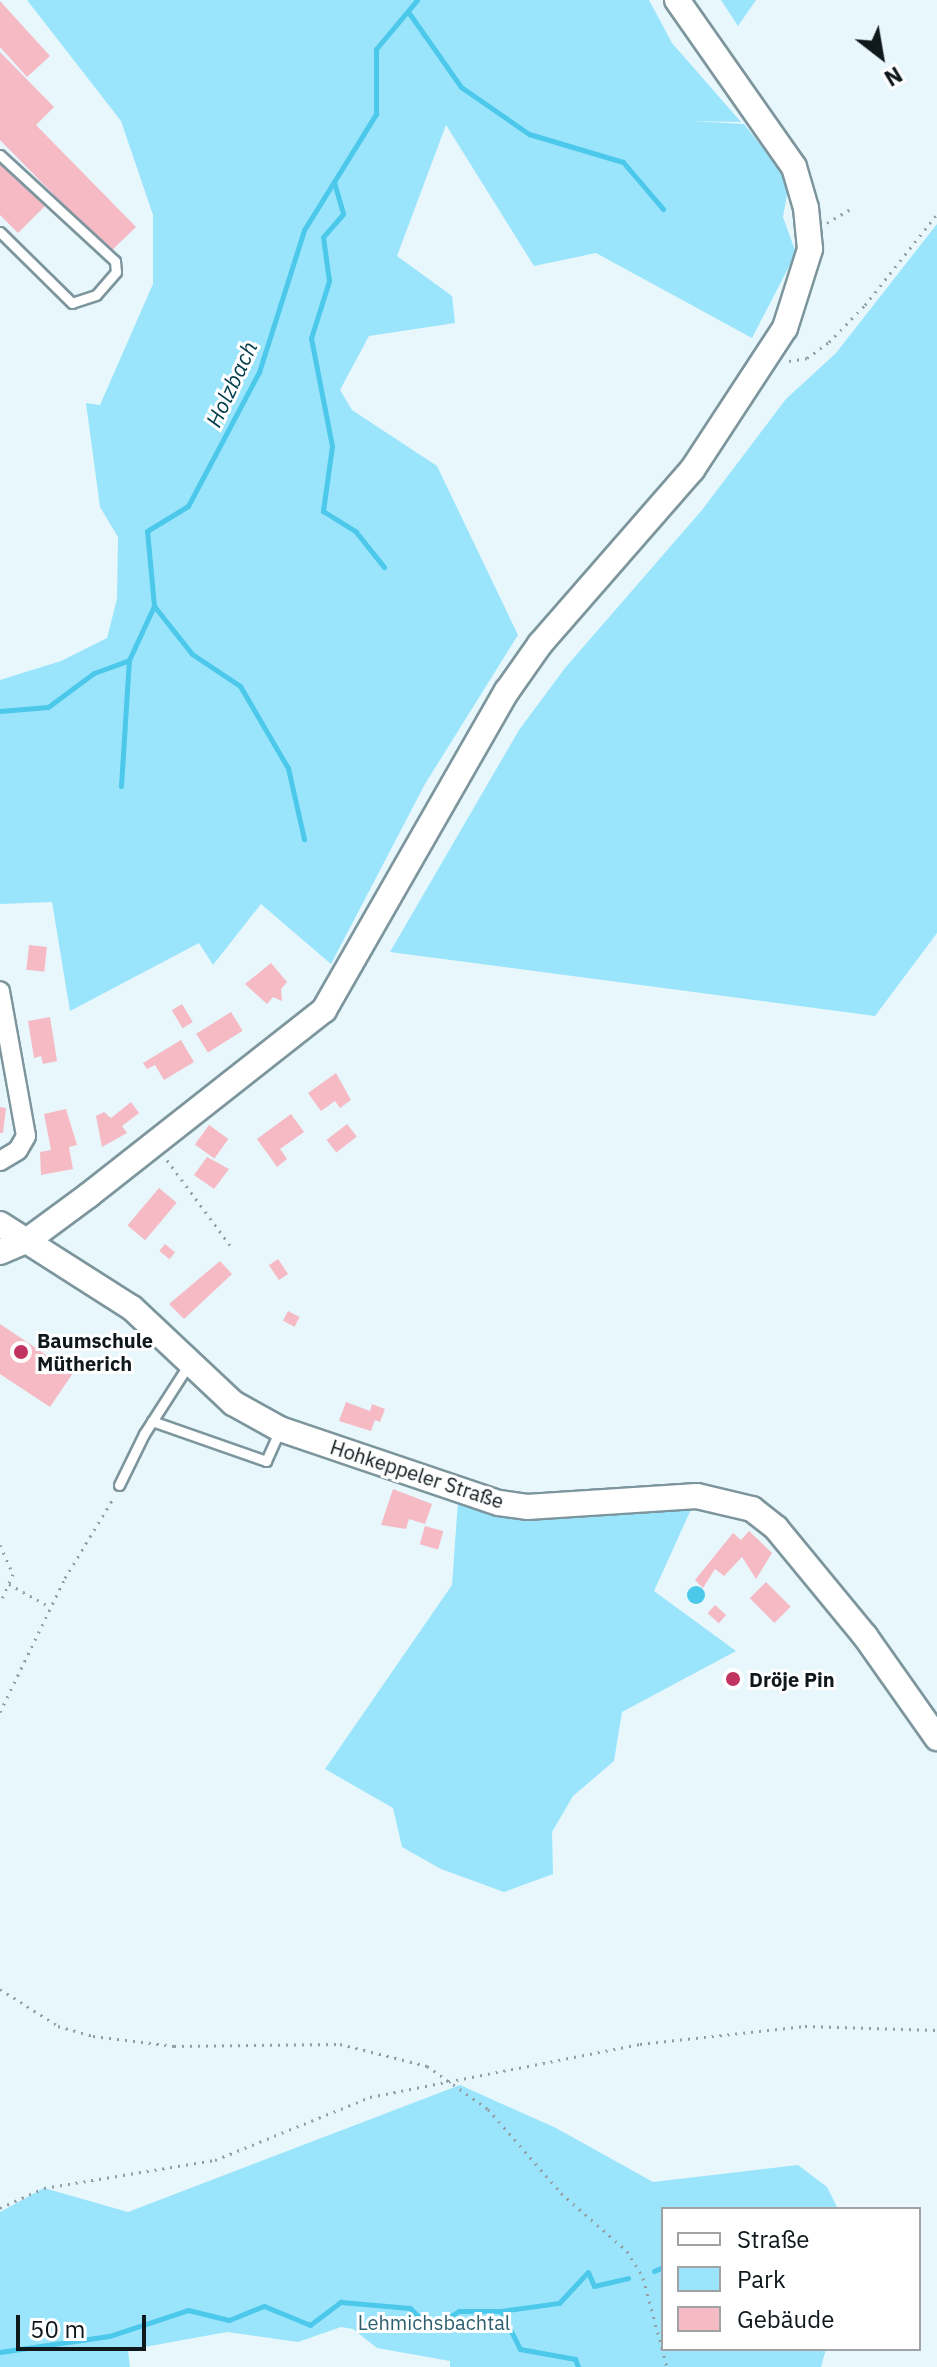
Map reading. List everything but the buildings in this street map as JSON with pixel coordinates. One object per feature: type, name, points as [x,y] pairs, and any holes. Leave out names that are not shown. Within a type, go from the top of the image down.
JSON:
[{"type":"street","points":[[0,1252],[28,1240],[324,1010],[507,691],[540,644],[692,470],[771,355],[799,294],[810,249],[806,208],[794,167],[767,123],[722,69],[677,0]]},
{"type":"street","points":[[0,991],[26,1136],[18,1150],[0,1161]]},
{"type":"street","name":"Hohkeppeler Straße","points":[[0,1224],[132,1308],[233,1403],[280,1429],[499,1503],[527,1507],[697,1496],[752,1509],[776,1528],[855,1624],[937,1738]]},
{"type":"lane","points":[[0,155],[115,261],[116,272],[96,295],[72,303],[0,232]]},
{"type":"lane","points":[[119,1485],[152,1421],[189,1364]]},
{"type":"lane","points":[[152,1421],[266,1461],[280,1429]]},
{"type":"path","points":[[771,355],[785,362],[807,358],[829,342],[937,214]]},
{"type":"path","points":[[155,1144],[232,1248]]},
{"type":"path","points":[[0,1712],[31,1657],[50,1607],[119,1485]]},
{"type":"path","points":[[0,1545],[12,1562],[9,1584],[0,1603]]},
{"type":"path","points":[[9,1584],[50,1607]]},
{"type":"path","points":[[0,1989],[58,2026],[93,2036],[174,2046],[340,2044],[427,2066],[445,2082],[488,2109],[567,2200],[627,2251],[643,2278],[661,2345]]},
{"type":"path","points":[[0,2208],[44,2188],[215,2160],[370,2097],[445,2082],[743,2029],[856,2026],[937,2030]]},
{"type":"green space","points":[[27,0],[649,0],[672,43],[741,122],[692,121],[744,124],[782,173],[788,189],[783,217],[796,253],[752,338],[596,253],[534,266],[446,125],[397,256],[452,296],[455,323],[369,336],[340,390],[352,410],[437,466],[518,635],[425,784],[331,964],[261,904],[213,965],[199,943],[70,1011],[52,902],[0,904],[0,680],[61,661],[107,638],[117,599],[118,537],[100,507],[86,403],[100,405],[153,284],[153,215],[121,121]]},
{"type":"green space","points":[[721,0],[756,0],[738,26]]},
{"type":"green space","points":[[937,224],[937,933],[875,1016],[390,952],[519,730],[565,668],[702,510],[786,399],[836,353]]},
{"type":"green space","points":[[458,1501],[693,1505],[654,1591],[736,1651],[622,1712],[614,1761],[573,1796],[552,1832],[553,1874],[504,1892],[441,1869],[402,1847],[393,1808],[325,1769],[452,1585]]},
{"type":"green space","name":"Lehmichsbachtal","points":[[460,2085],[556,2128],[653,2182],[798,2165],[827,2187],[837,2207],[661,2207],[661,2351],[825,2351],[821,2367],[450,2367],[450,2361],[377,2348],[353,2329],[341,2327],[298,2342],[227,2332],[128,2350],[130,2367],[0,2367],[0,2212],[44,2188],[128,2212]]},
{"type":"shaded area","points":[[696,1586],[705,1595],[696,1604],[687,1595]]},
{"type":"waterway","name":"Holzbach","points":[[121,786],[129,660],[154,606],[147,531],[188,506],[259,372],[304,230],[376,114],[376,49],[417,0]]},
{"type":"waterway","points":[[409,13],[461,87],[529,134],[623,162],[663,209]]},
{"type":"waterway","points":[[334,182],[343,214],[323,237],[329,281],[311,338],[332,446],[323,511],[356,532],[384,567]]},
{"type":"waterway","points":[[154,606],[192,654],[240,686],[288,768],[304,839]]},
{"type":"waterway","points":[[0,711],[48,707],[94,673],[129,660]]},
{"type":"waterway","points":[[654,2271],[661,2268]]},
{"type":"waterway","points":[[501,2311],[559,2303],[588,2272],[594,2286],[628,2278]]},
{"type":"waterway","points":[[0,2352],[109,2336],[188,2310],[229,2320],[264,2306],[310,2325],[341,2302],[410,2308],[431,2329],[459,2311],[501,2311],[520,2349],[575,2359],[578,2367]]},
{"type":"place","name":"Baumschule Mütherich","points":[[21,1352]]},
{"type":"place","name":"Dröje Pin","points":[[733,1679]]}]
